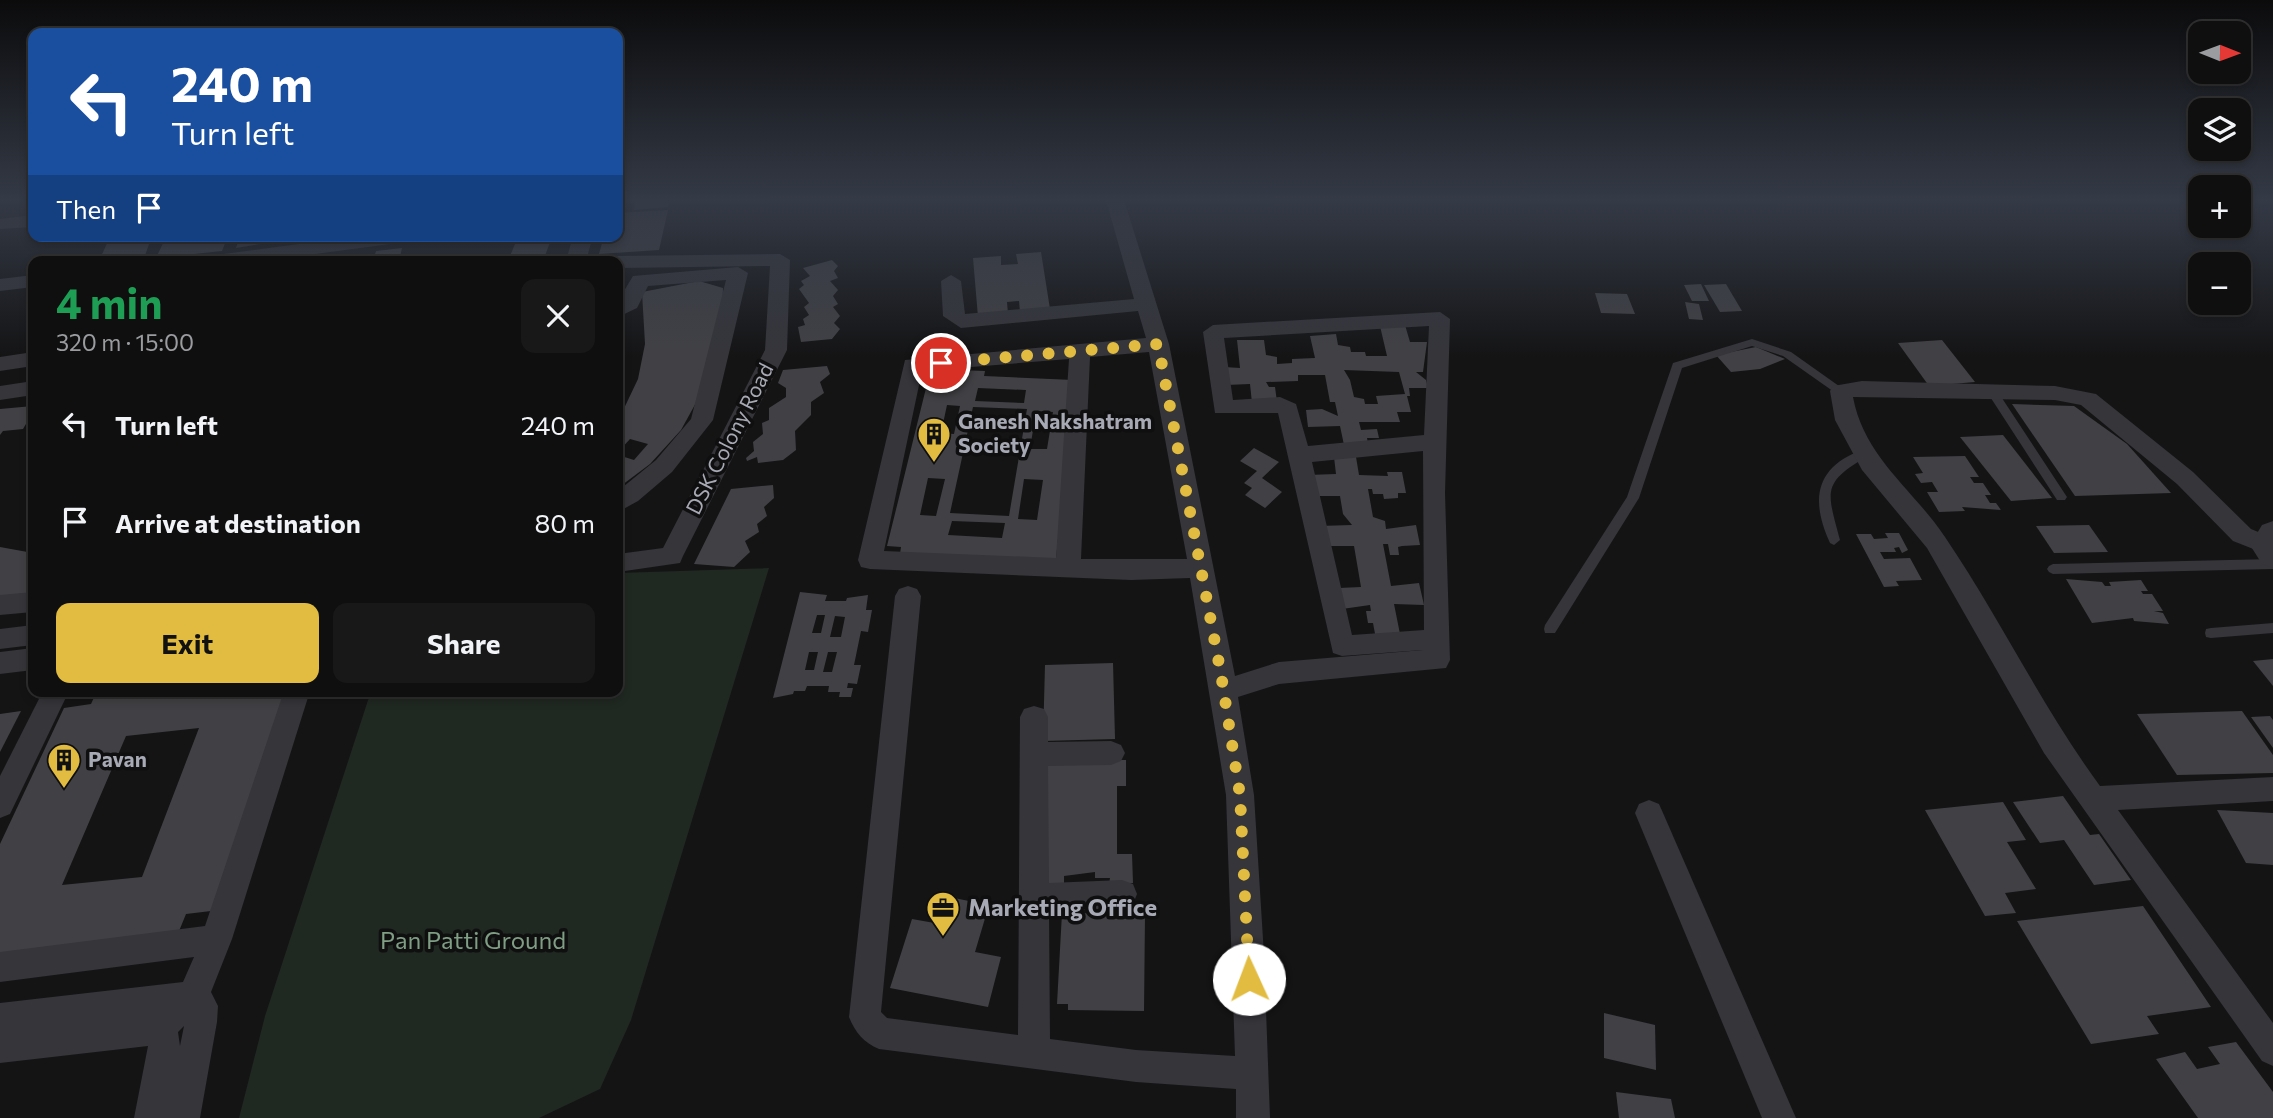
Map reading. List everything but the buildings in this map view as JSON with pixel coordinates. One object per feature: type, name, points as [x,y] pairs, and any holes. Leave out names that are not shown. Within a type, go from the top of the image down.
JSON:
[{"type":"street","points":[[249,256],[274,252]]},
{"type":"street","points":[[1131,252],[1158,344],[1224,691],[1240,795],[1249,955],[1253,1118]]},
{"type":"street","name":"DSK Colony Road","points":[[623,262],[780,260],[776,350],[671,556],[623,562]]},
{"type":"street","points":[[623,307],[630,303],[640,280],[738,273],[702,420],[688,441],[654,476],[623,499]]},
{"type":"street","points":[[951,281],[953,316],[961,321],[1147,304]]},
{"type":"street","points":[[0,285],[28,282]]},
{"type":"street","points":[[1224,691],[1279,673],[1437,660],[1437,639],[1435,442],[1440,318],[1213,332],[1223,408],[1280,405],[1288,409],[1342,646],[1437,639]]},
{"type":"street","points":[[1158,344],[913,365],[870,560],[1068,568],[1201,568]]},
{"type":"street","points":[[1068,568],[1080,352]]},
{"type":"street","points":[[0,364],[28,360]]},
{"type":"street","points":[[2271,550],[2242,535],[2185,478],[2088,399],[2054,393],[1862,388],[1841,391],[1846,420],[1864,453],[1936,542],[2054,745],[2273,1051]]},
{"type":"street","points":[[0,393],[28,389]]},
{"type":"street","points":[[1299,455],[1435,442]]},
{"type":"street","points":[[908,596],[865,1017],[879,1033],[1136,1066],[1251,1073]]},
{"type":"street","points":[[0,605],[28,602]]},
{"type":"street","points":[[0,639],[28,636]]},
{"type":"street","points":[[0,663],[28,660]]},
{"type":"street","points":[[0,805],[53,697]]},
{"type":"street","points":[[183,1118],[196,1010],[295,697]]},
{"type":"street","points":[[1034,717],[1034,1053]]},
{"type":"street","points":[[1034,754],[1111,753]]},
{"type":"street","points":[[2093,799],[2273,789]]},
{"type":"street","points":[[1649,813],[1779,1118]]},
{"type":"street","points":[[1034,898],[1122,894]]},
{"type":"street","points":[[0,967],[217,939]]},
{"type":"street","points":[[0,1019],[196,1010]]},
{"type":"street","points":[[0,1047],[161,1040],[196,1010]]},
{"type":"street","points":[[151,1118],[161,1040]]},
{"type":"lane","points":[[1549,629],[1633,498],[1677,366],[1752,342],[1787,354],[1841,391]]},
{"type":"lane","points":[[1992,392],[2061,497]]},
{"type":"lane","points":[[1834,540],[1826,506],[1824,482],[1832,471],[1864,453]]},
{"type":"lane","points":[[2053,569],[2271,550]]},
{"type":"lane","points":[[2211,633],[2273,628]]},
{"type":"green space","name":"Pan Patti Ground","points":[[769,568],[631,1020],[600,1089],[539,1118],[239,1118],[265,1016],[369,697],[623,697],[623,573]]},
{"type":"place","name":"Ganesh Nakshatram Society","points":[[934,464]]},
{"type":"place","name":"Pavan","points":[[64,790]]},
{"type":"place","name":"Marketing Office","points":[[943,938]]},
{"type":"route","points":[[941,363],[1158,344],[1221,674],[1240,795],[1249,979]]}]
